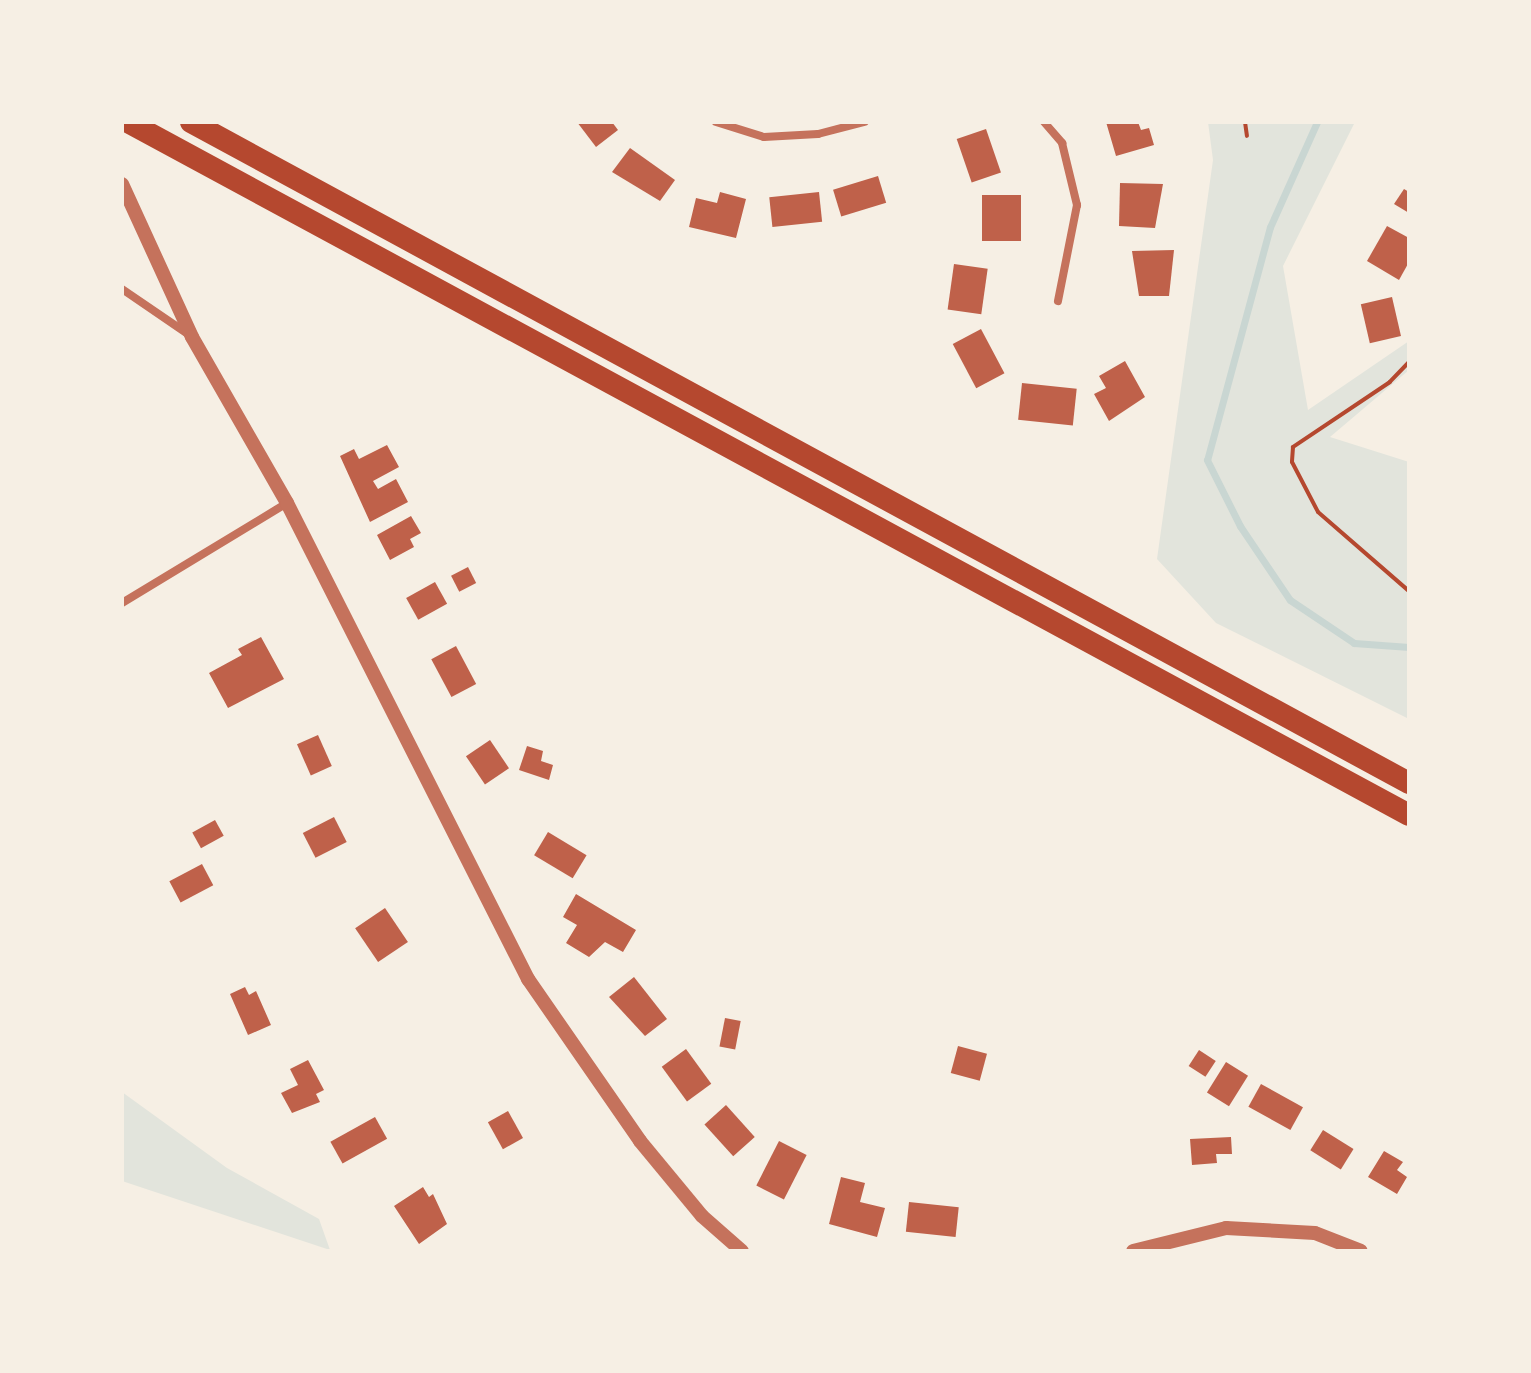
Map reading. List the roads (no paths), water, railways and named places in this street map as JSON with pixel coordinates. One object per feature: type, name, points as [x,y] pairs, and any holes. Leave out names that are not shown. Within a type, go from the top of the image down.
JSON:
[{"type":"highway","points":[[128,122],[1409,815]]},
{"type":"highway","points":[[191,122],[1409,783]]},
{"type":"street","points":[[716,122],[764,137],[818,134],[864,122]]},
{"type":"street","points":[[1044,122],[1062,143],[1077,205],[1058,301]]},
{"type":"street","points":[[122,184],[192,337],[287,503],[528,979],[640,1141],[702,1216],[742,1251]]},
{"type":"street","points":[[122,289],[192,337]]},
{"type":"street","points":[[122,603],[287,503]]},
{"type":"street","points":[[1133,1251],[1226,1228],[1315,1233],[1361,1251]]},
{"type":"waterway","points":[[1317,122],[1270,227],[1207,460],[1240,526],[1290,600],[1354,643],[1409,647]]}]
